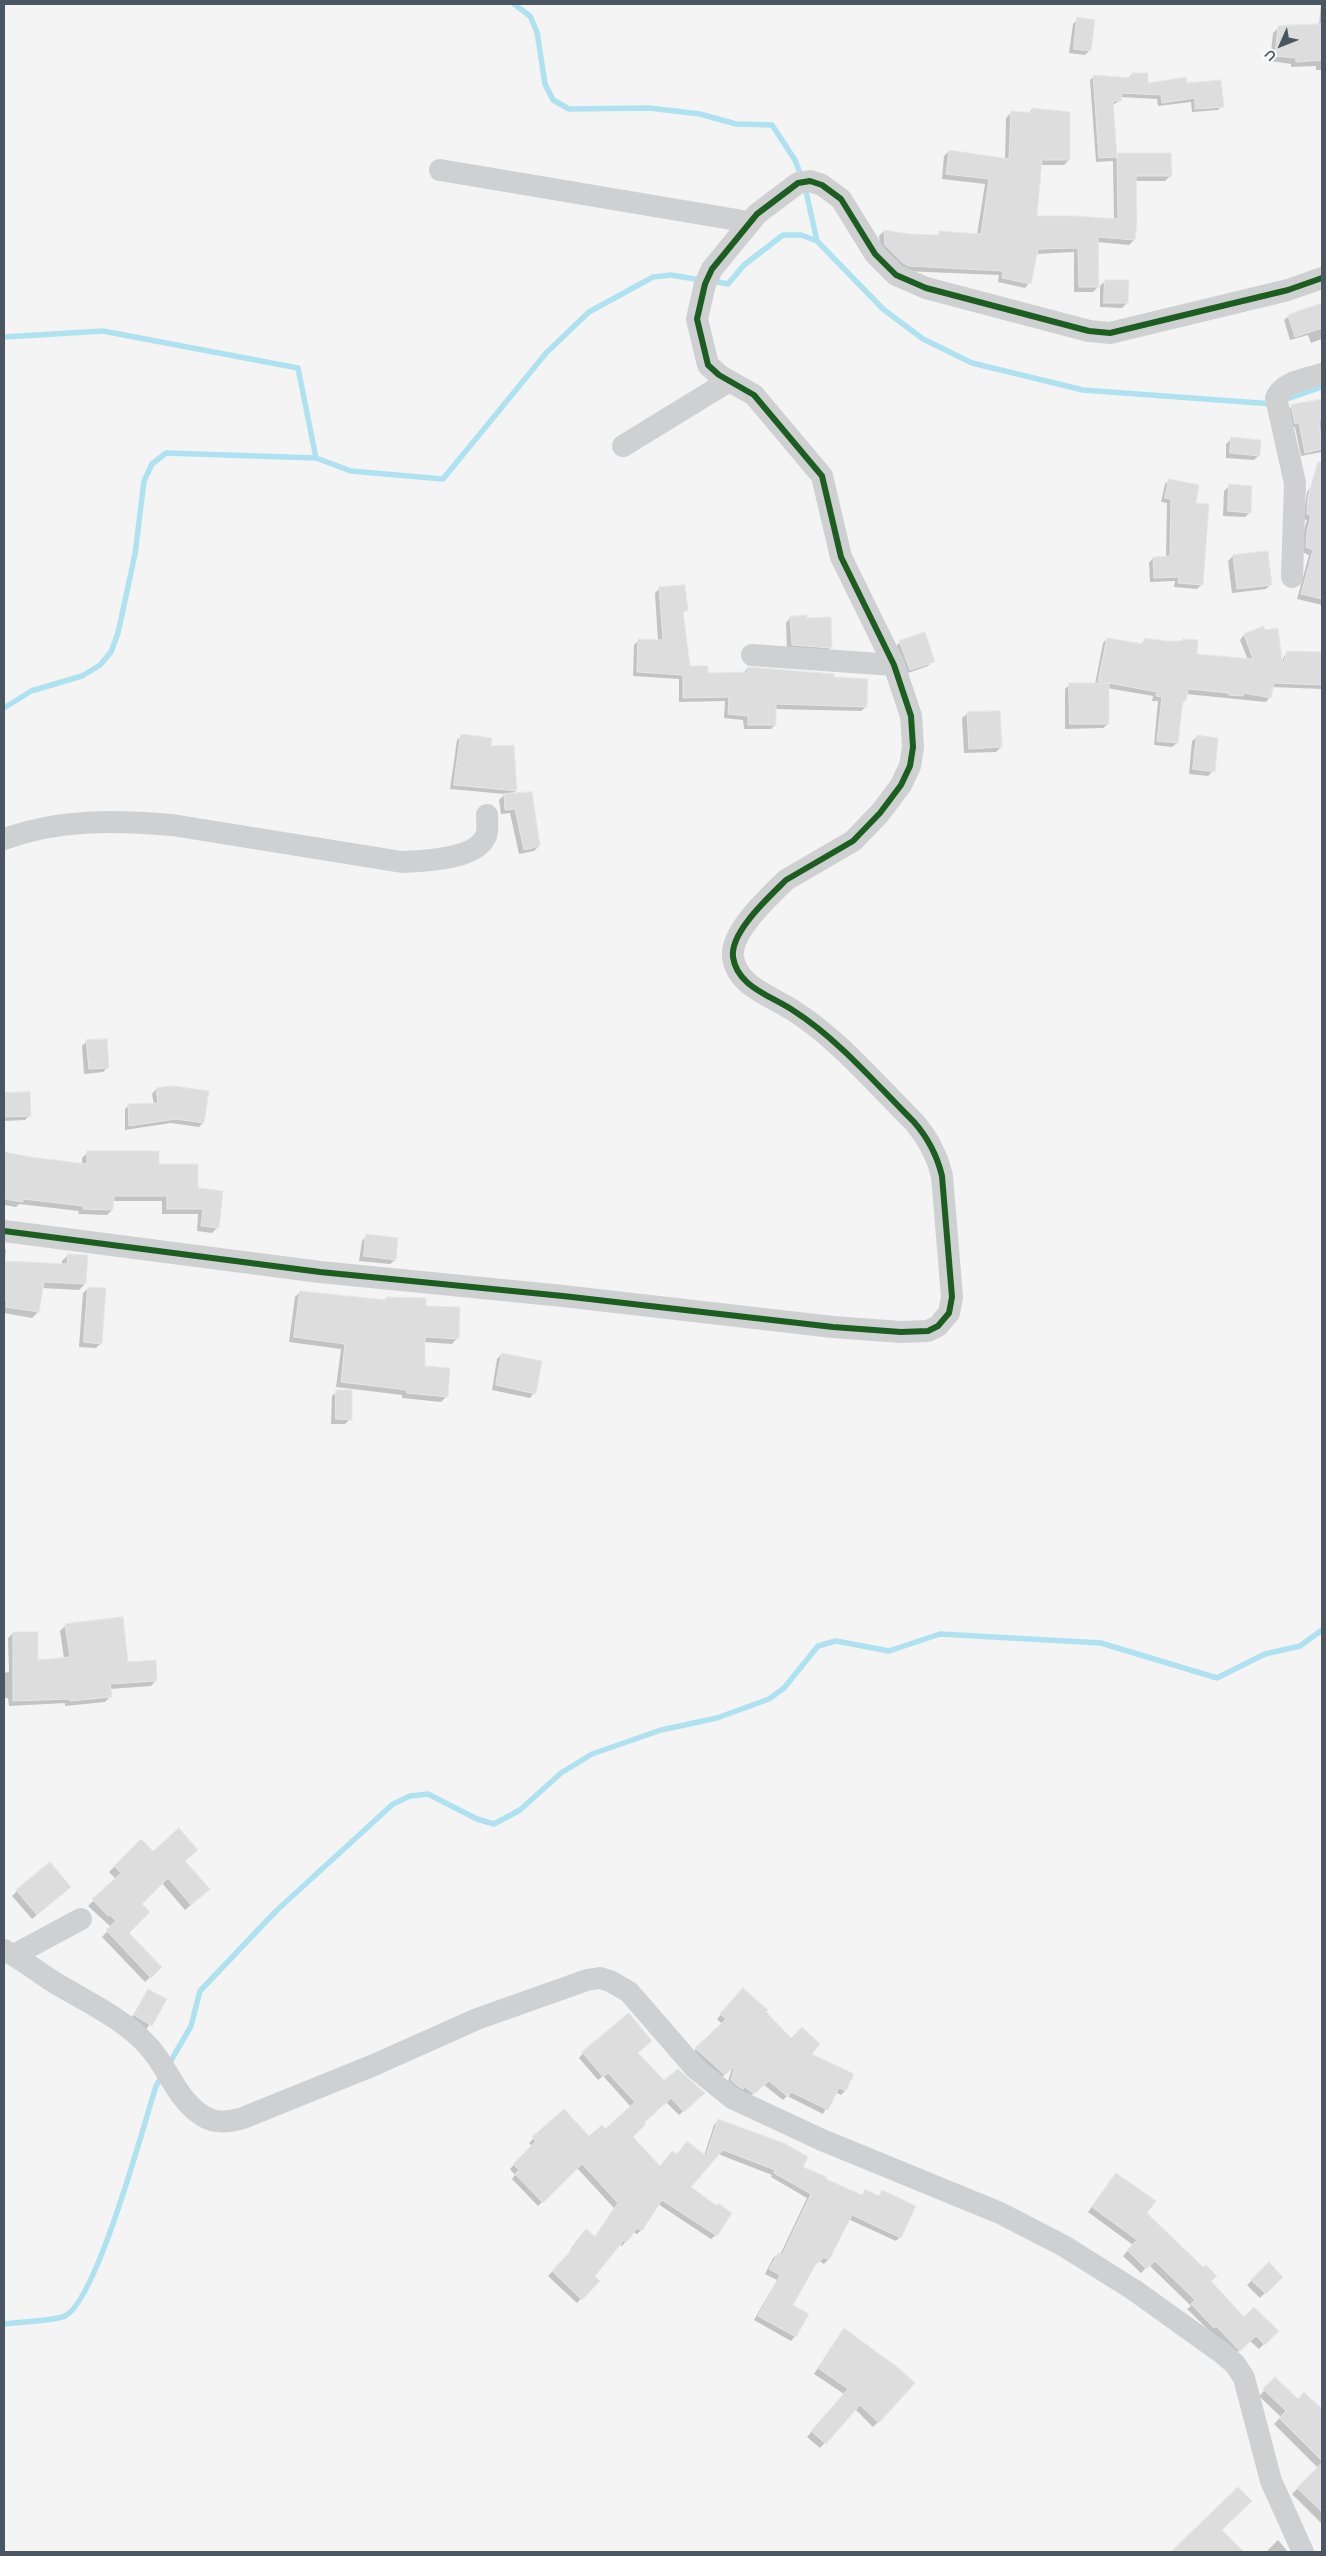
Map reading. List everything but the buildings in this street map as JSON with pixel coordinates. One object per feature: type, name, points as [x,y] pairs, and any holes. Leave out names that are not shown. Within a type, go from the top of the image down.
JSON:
[{"type":"street","points":[[440,170],[749,222]]},
{"type":"street","points":[[4,1231],[320,1272],[563,1296],[832,1327],[901,1332],[928,1331],[938,1326],[949,1313],[952,1297],[942,1176],[939,1162],[928,1140],[914,1122],[814,1026],[794,1011],[747,983],[740,974],[733,957],[734,944],[742,929],[786,880],[853,841],[880,813],[901,784],[912,757],[913,734],[911,716],[894,665],[841,556],[822,476],[756,397],[729,381],[708,365],[697,319],[705,284],[712,269],[749,222],[778,196],[798,183],[816,182],[841,199],[875,254],[896,275],[926,288],[1098,333],[1110,333],[1288,290],[1322,278]]},
{"type":"street","points":[[1292,577],[1295,483],[1276,398],[1279,392],[1287,386],[1322,374]]},
{"type":"street","points":[[623,446],[729,381]]},
{"type":"street","points":[[752,655],[894,665]]},
{"type":"street","points":[[4,839],[56,824],[134,822],[172,825],[402,862],[423,861],[454,856],[476,847],[486,836],[488,815]]},
{"type":"street","points":[[9,1953],[81,1919]]},
{"type":"street","points":[[9,1953],[86,2000],[134,2034],[150,2049],[169,2080],[192,2107],[206,2118],[224,2122],[243,2118],[295,2097],[486,2016],[587,1980],[600,1978],[610,1981],[629,1992],[695,2068],[732,2098],[822,2140],[1000,2213],[1064,2246],[1134,2290],[1222,2353],[1235,2364],[1244,2378],[1271,2481],[1303,2552]]},
{"type":"waterway","points":[[514,4],[530,16],[537,32],[545,84],[553,100],[569,109],[649,108],[700,114],[736,124],[772,125],[795,160],[801,176]]},
{"type":"waterway","points":[[805,187],[817,241]]},
{"type":"waterway","points":[[713,281],[728,284],[744,265],[783,235],[801,235],[817,241],[883,309],[923,339],[972,363],[1083,390],[1273,404]]},
{"type":"waterway","points":[[4,708],[31,691],[82,676],[100,665],[111,652],[118,633],[135,554],[144,481],[152,464],[166,453],[316,458],[351,471],[443,479],[547,352],[589,312],[653,277],[671,275],[701,280]]},
{"type":"waterway","points":[[4,337],[103,331],[298,368],[316,458]]},
{"type":"waterway","points":[[1284,400],[1322,387]]},
{"type":"waterway","points":[[169,2064],[191,2026],[200,1991],[276,1911],[393,1804],[410,1796],[428,1794],[477,1819],[494,1824],[520,1810],[561,1773],[592,1754],[661,1730],[717,1718],[769,1699],[784,1688],[818,1646],[836,1641],[889,1651],[940,1634],[1101,1643],[1217,1678],[1265,1654],[1300,1646],[1322,1630]]},
{"type":"waterway","points":[[4,2324],[60,2318],[65,2316],[78,2303],[91,2279],[118,2210],[156,2086],[162,2076]]},
{"type":"cycle path","points":[[4,1231],[320,1272],[563,1296],[833,1327],[901,1332],[928,1331],[938,1326],[949,1313],[952,1297],[942,1176],[924,1134],[871,1078],[826,1035],[794,1011],[748,983],[741,976],[733,957],[734,947],[744,926],[761,905],[786,880],[853,841],[880,813],[901,785],[910,766],[913,747],[911,716],[894,665],[841,557],[822,476],[754,395],[719,375],[708,365],[697,319],[705,284],[712,269],[757,214],[798,183],[810,181],[822,185],[841,199],[875,254],[896,275],[926,288],[1089,331],[1110,333],[1288,290],[1322,278]]}]
